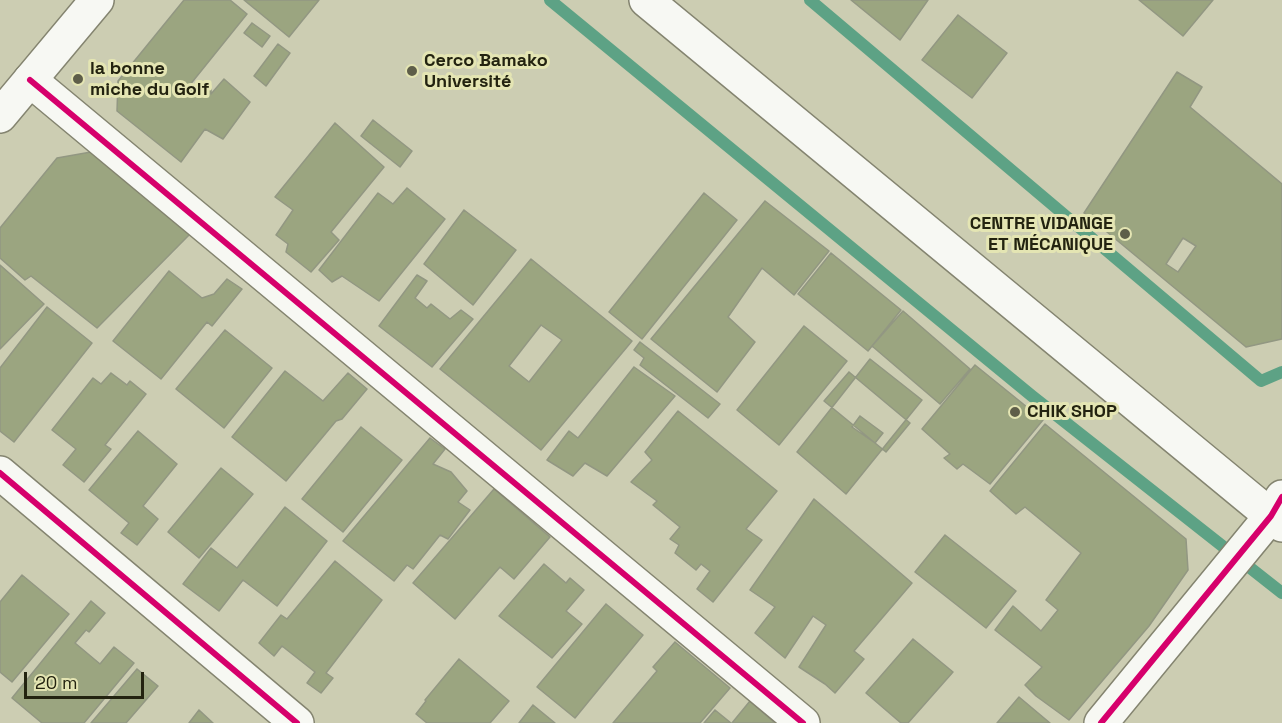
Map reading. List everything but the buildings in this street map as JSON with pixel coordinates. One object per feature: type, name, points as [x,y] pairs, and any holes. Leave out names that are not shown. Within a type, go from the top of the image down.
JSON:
[{"type":"street","points":[[0,116],[97,0]]},
{"type":"street","points":[[646,0],[1278,513],[1101,723]]},
{"type":"street","points":[[30,80],[803,723]]},
{"type":"street","points":[[0,473],[297,723]]},
{"type":"waterway","points":[[550,0],[1032,396],[1282,593]]},
{"type":"waterway","points":[[810,0],[1261,381],[1282,372]]},
{"type":"cycle path","points":[[30,80],[803,723]]},
{"type":"cycle path","points":[[0,473],[297,723]]},
{"type":"cycle path","points":[[1101,723],[1271,516],[1282,497]]},
{"type":"place","name":"Cerco Bamako Université","points":[[412,71]]},
{"type":"place","name":"la bonne miche du Golf","points":[[78,79]]},
{"type":"place","name":"CENTRE VIDANGE ET MÉCANIQUE","points":[[1125,234]]},
{"type":"place","name":"CHIK SHOP","points":[[1015,412]]}]
